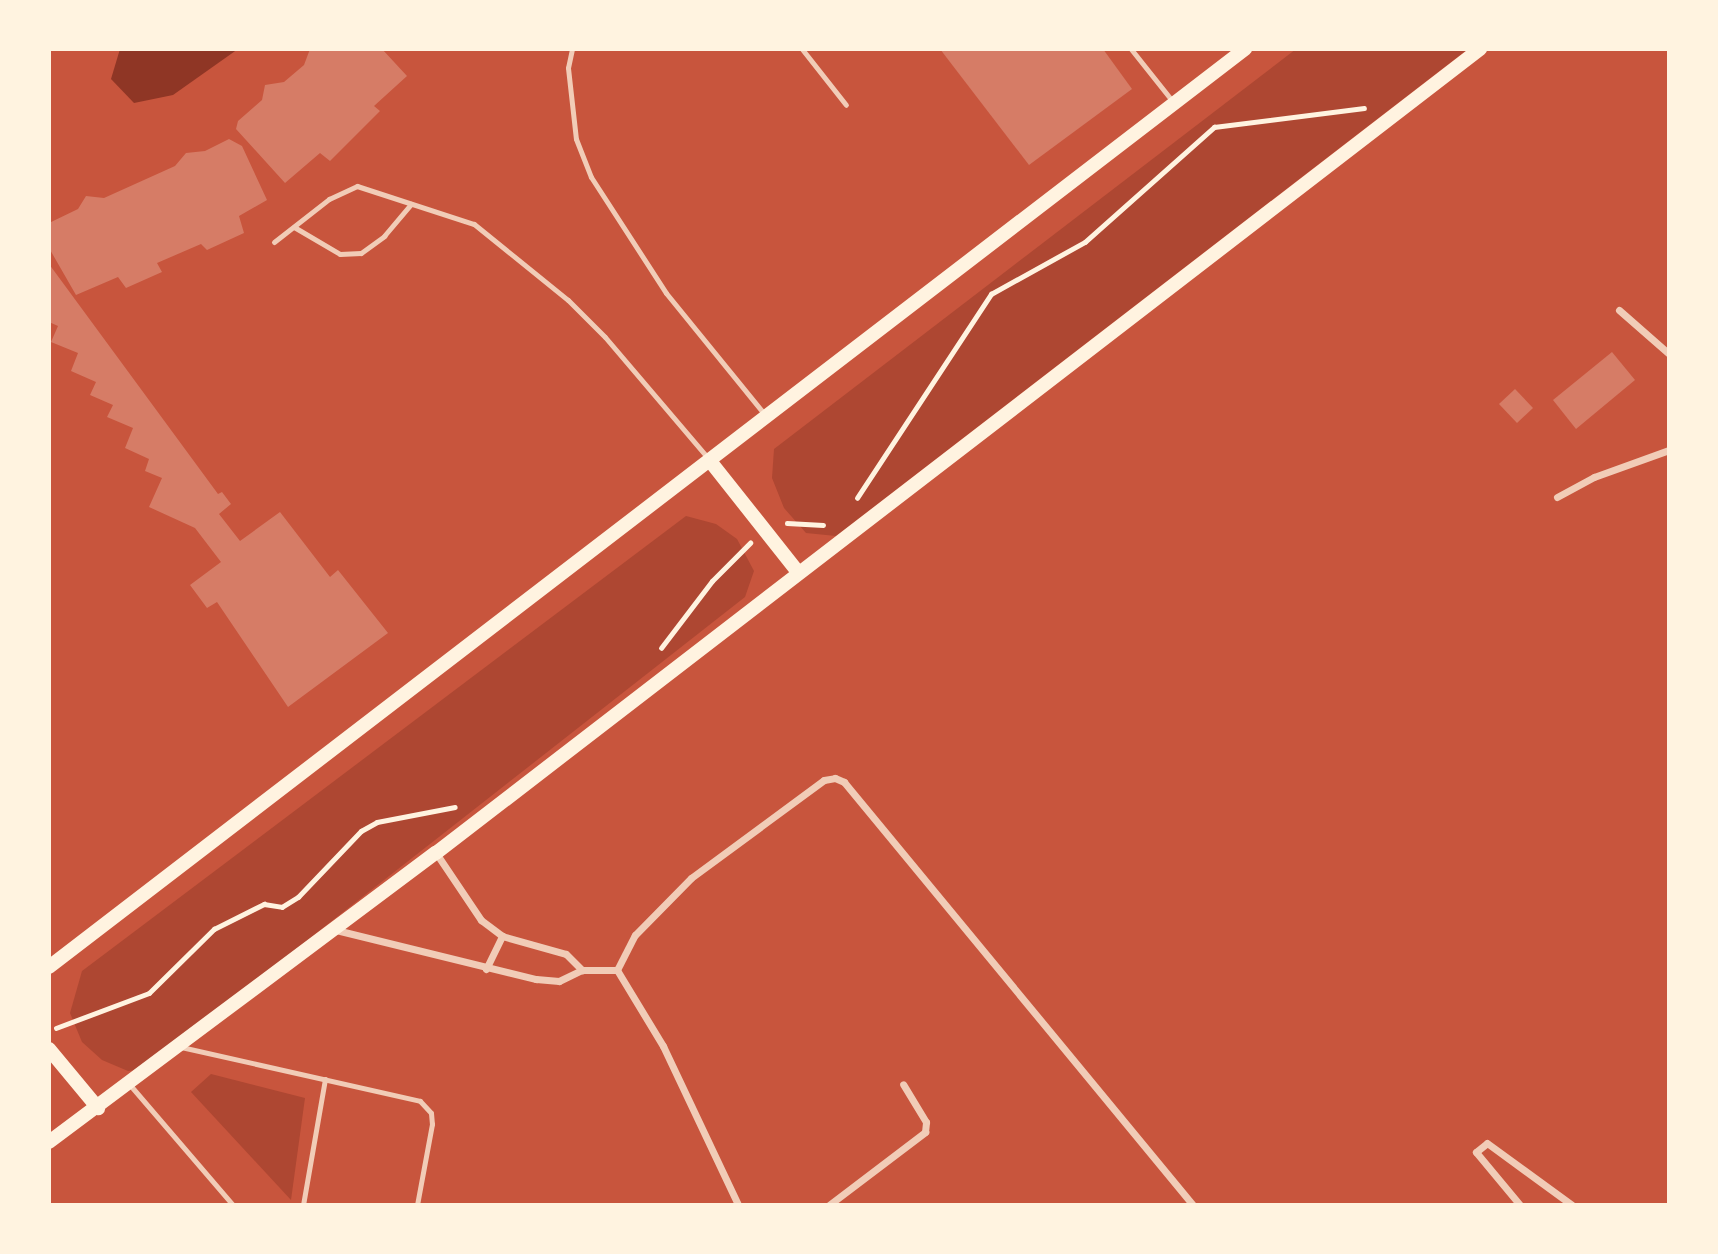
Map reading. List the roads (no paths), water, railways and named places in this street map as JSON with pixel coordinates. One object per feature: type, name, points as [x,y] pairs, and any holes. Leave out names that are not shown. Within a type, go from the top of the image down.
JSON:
[{"type":"main road","points":[[49,967],[1245,49]]},
{"type":"main road","points":[[49,1142],[181,1047],[332,929],[436,853],[1480,50]]},
{"type":"main road","points":[[710,461],[798,572]]},
{"type":"main road","points":[[49,1049],[98,1108]]},
{"type":"street","points":[[1619,310],[1669,354]]},
{"type":"street","points":[[1557,497],[1594,477],[1669,450]]},
{"type":"street","points":[[617,970],[635,935],[691,878],[824,780],[835,778],[844,782],[1193,1205]]},
{"type":"street","points":[[436,853],[481,920],[502,936],[566,954],[582,970]]},
{"type":"street","points":[[332,929],[486,969],[559,981],[582,970],[617,970]]},
{"type":"street","points":[[486,969],[502,936]]},
{"type":"street","points":[[617,970],[663,1046],[738,1205]]},
{"type":"street","points":[[830,1205],[925,1132],[926,1122],[903,1084]]},
{"type":"street","points":[[1520,1205],[1476,1152],[1487,1143],[1572,1205]]},
{"type":"lane","points":[[572,49],[568,68],[576,139],[591,177],[666,293],[767,418]]},
{"type":"lane","points":[[802,49],[846,105]]},
{"type":"lane","points":[[1131,49],[1174,103]]},
{"type":"lane","points":[[274,242],[328,199],[357,186],[474,224],[568,300],[710,461]]},
{"type":"lane","points":[[294,227],[340,254],[361,253],[384,236],[411,204]]},
{"type":"lane","points":[[181,1047],[420,1101],[431,1112],[417,1205]]},
{"type":"lane","points":[[303,1205],[325,1079]]},
{"type":"lane","points":[[130,1085],[233,1205]]}]
